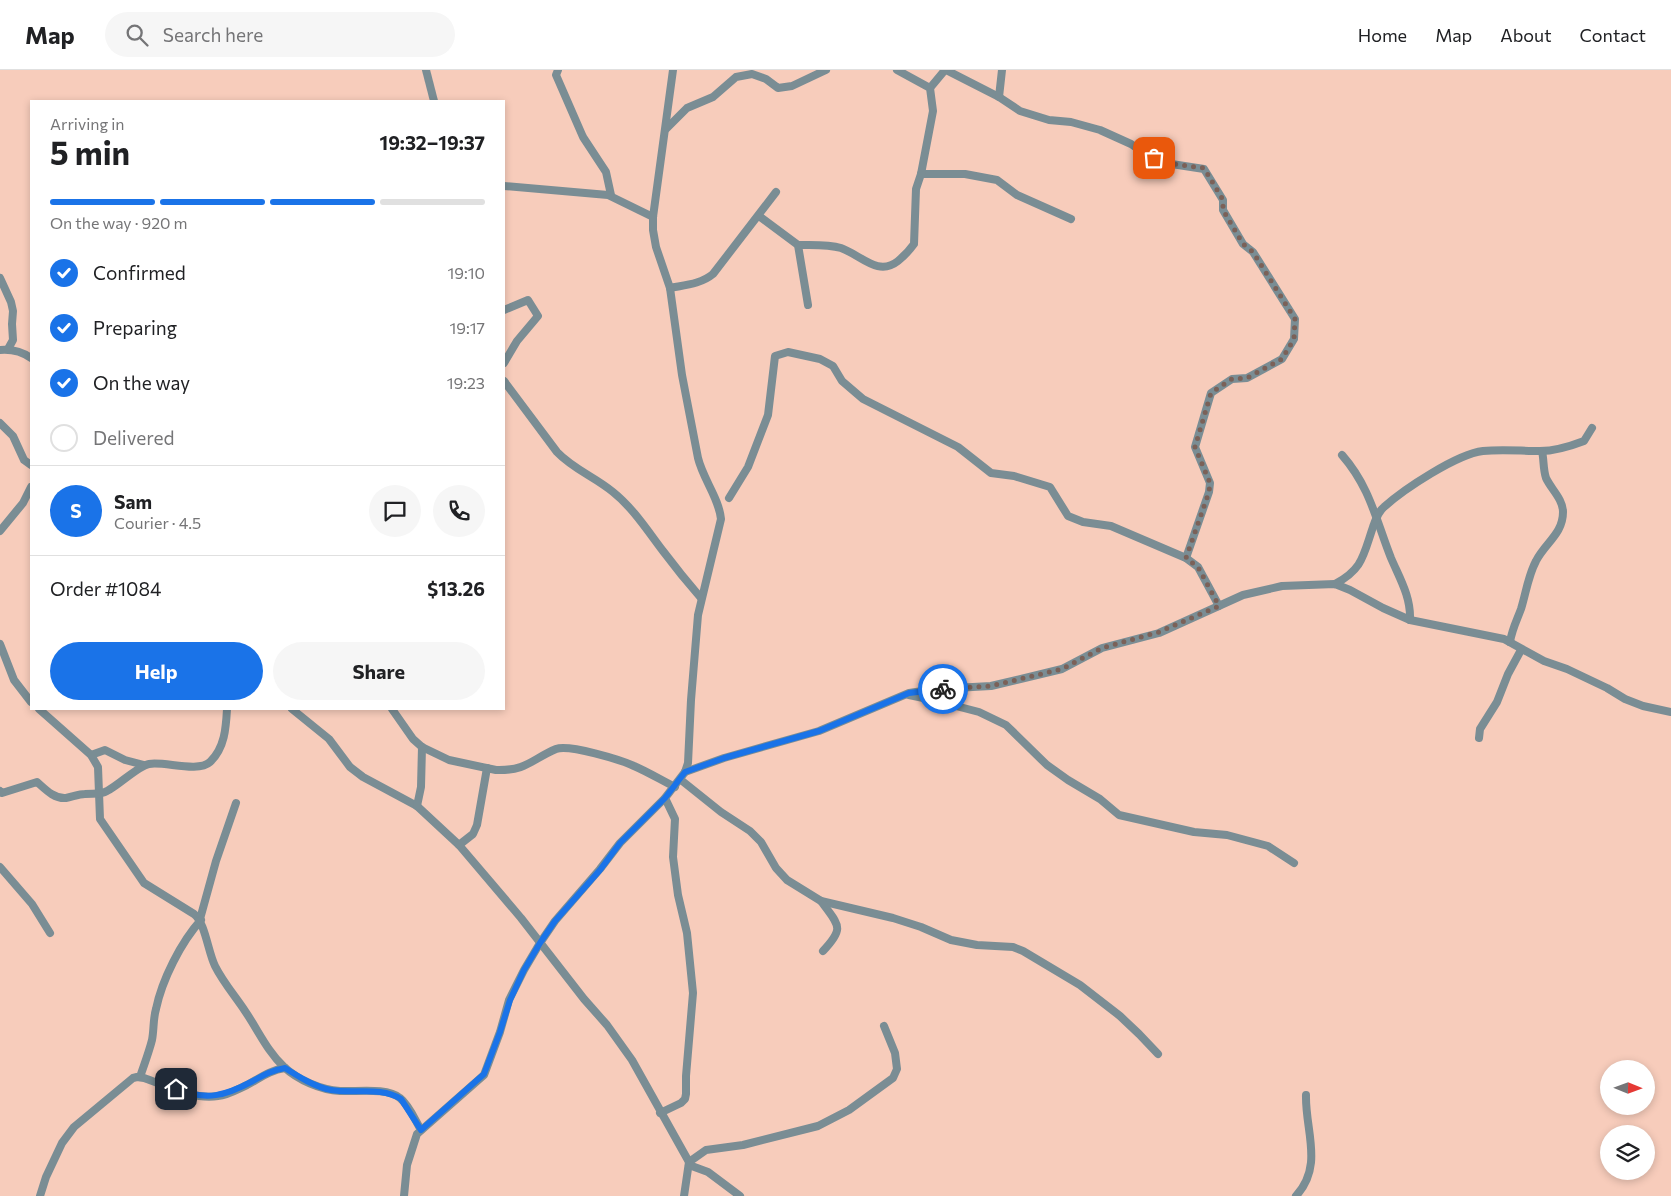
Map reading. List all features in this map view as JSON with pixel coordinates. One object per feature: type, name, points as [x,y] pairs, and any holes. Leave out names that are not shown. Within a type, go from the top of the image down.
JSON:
[{"type":"street","points":[[426,70],[434,100]]},
{"type":"street","points":[[558,70],[556,74],[583,137],[606,172],[611,195]]},
{"type":"street","points":[[404,1196],[408,1165],[415,1139],[421,1130],[484,1074],[510,1000],[524,970],[540,943],[555,921],[600,870],[620,843],[681,780],[688,763],[694,658],[701,598],[720,524],[720,515],[712,492],[701,470],[698,458],[682,375],[670,288],[656,247],[653,230],[673,70]]},
{"type":"street","points":[[666,129],[687,108],[713,97],[736,77],[752,74],[766,79],[778,88],[792,86],[826,70]]},
{"type":"street","points":[[897,70],[930,88]]},
{"type":"street","points":[[759,216],[798,245],[840,248],[858,255],[880,268],[895,264],[909,252],[914,244],[916,189],[921,174],[933,111],[930,88],[945,70],[999,96],[1020,111],[1048,120],[1070,122],[1100,130],[1131,144],[1144,153],[1165,163],[1204,168],[1223,200],[1223,210],[1243,244],[1253,252],[1295,319],[1294,339],[1282,359],[1247,378],[1232,379],[1211,393],[1195,447],[1210,483],[1209,492],[1186,558]]},
{"type":"street","points":[[999,96],[1002,70]]},
{"type":"street","points":[[921,174],[965,174],[997,180],[1017,195],[1071,219]]},
{"type":"street","points":[[505,186],[611,195],[654,217]]},
{"type":"street","points":[[670,288],[701,281],[713,274],[776,192]]},
{"type":"street","points":[[798,245],[808,305]]},
{"type":"street","points":[[0,278],[13,311],[13,340],[4,350]]},
{"type":"street","points":[[505,310],[528,300],[538,316],[517,341],[505,361]]},
{"type":"street","points":[[4,350],[22,352],[30,357]]},
{"type":"street","points":[[729,498],[748,467],[768,415],[775,356],[788,352],[820,359],[833,366],[842,381],[863,399],[958,447],[991,473],[1014,476],[1050,487],[1068,516],[1083,522],[1111,526],[1186,558],[1198,567],[1219,606]]},
{"type":"street","points":[[505,382],[557,452],[567,463],[598,480],[614,492],[632,511],[701,598]]},
{"type":"street","points":[[0,423],[13,436],[24,460],[30,464]]},
{"type":"street","points":[[1335,584],[1353,573],[1359,566],[1377,516],[1383,508],[1409,488],[1475,452],[1496,450],[1542,451],[1574,445],[1584,441],[1592,428]]},
{"type":"street","points":[[1510,642],[1535,562],[1556,536],[1563,518],[1562,506],[1545,475],[1542,451]]},
{"type":"street","points":[[1342,455],[1364,486],[1377,516],[1408,598],[1410,620]]},
{"type":"street","points":[[0,531],[23,503],[30,489]]},
{"type":"street","points":[[685,772],[724,758],[819,731],[904,695],[936,689],[991,686],[1062,669],[1102,648],[1159,632],[1243,595],[1282,586],[1335,584],[1410,620],[1496,636],[1510,642],[1521,650],[1587,678],[1633,702],[1671,712]]},
{"type":"street","points":[[0,644],[14,680],[30,701]]},
{"type":"street","points":[[1479,738],[1480,729],[1497,702],[1508,674],[1521,650]]},
{"type":"street","points":[[904,695],[913,695],[979,712],[1006,725],[1047,765],[1100,799],[1119,815],[1194,832],[1226,835],[1268,846],[1294,863]]},
{"type":"street","points":[[40,710],[91,755],[98,768],[99,818],[140,878],[149,887],[200,919],[208,947],[224,981],[273,1054],[285,1068],[298,1077],[329,1090],[370,1091],[396,1095],[401,1099],[421,1130]]},
{"type":"street","points":[[1,794],[37,782],[48,792],[58,797],[99,794],[107,791],[144,765],[155,763],[192,766],[206,765],[210,762],[224,738],[227,727],[227,710]]},
{"type":"street","points":[[293,710],[329,739],[350,766],[364,777],[417,806],[459,845],[521,918],[622,1045],[689,1164],[684,1196]]},
{"type":"street","points":[[393,710],[422,748],[449,760],[504,770],[524,767],[557,749],[568,748],[617,759],[675,787]]},
{"type":"street","points":[[417,806],[421,787],[422,748]]},
{"type":"street","points":[[91,755],[105,750],[125,760],[144,765]]},
{"type":"street","points":[[459,845],[473,834],[477,825],[487,768]]},
{"type":"street","points":[[681,780],[721,812],[750,831],[761,842],[776,868],[787,880],[821,901],[894,918],[951,940],[977,945],[1006,946],[1023,951],[1080,985],[1120,1016],[1158,1054]]},
{"type":"street","points":[[660,1113],[681,1103],[685,1099],[693,993],[687,933],[678,895],[673,857],[675,819],[665,798]]},
{"type":"street","points":[[140,1077],[152,1040],[155,1011],[164,981],[183,943],[200,919],[216,861],[236,803]]},
{"type":"street","points":[[0,867],[32,904],[50,933]]},
{"type":"street","points":[[821,901],[834,918],[838,929],[837,934],[822,951]]},
{"type":"street","points":[[689,1164],[706,1150],[742,1145],[818,1126],[849,1110],[893,1078],[897,1069],[895,1053],[884,1026]]},
{"type":"street","points":[[40,1196],[62,1143],[74,1127],[133,1078],[140,1077],[189,1094],[211,1096],[227,1094],[270,1071],[285,1068]]},
{"type":"street","points":[[1296,1196],[1306,1185],[1310,1172],[1311,1147],[1306,1095]]},
{"type":"street","points":[[689,1164],[712,1174],[740,1196]]},
{"type":"way so far","points":[[943,689],[991,686],[1062,669],[1102,648],[1159,632],[1219,606],[1198,567],[1186,558],[1209,492],[1210,483],[1195,447],[1211,393],[1232,379],[1247,378],[1282,359],[1294,339],[1295,319],[1253,252],[1243,244],[1223,210],[1223,200],[1204,168],[1165,163],[1154,158]]},
{"type":"route","points":[[176,1089],[189,1094],[220,1096],[260,1078],[270,1071],[285,1068],[312,1084],[329,1090],[370,1091],[396,1095],[401,1099],[421,1130],[456,1098],[473,1086],[484,1074],[488,1068],[510,1000],[524,970],[540,943],[555,921],[600,870],[620,843],[665,798],[681,780],[685,772],[724,758],[819,731],[909,693],[943,689]]}]
